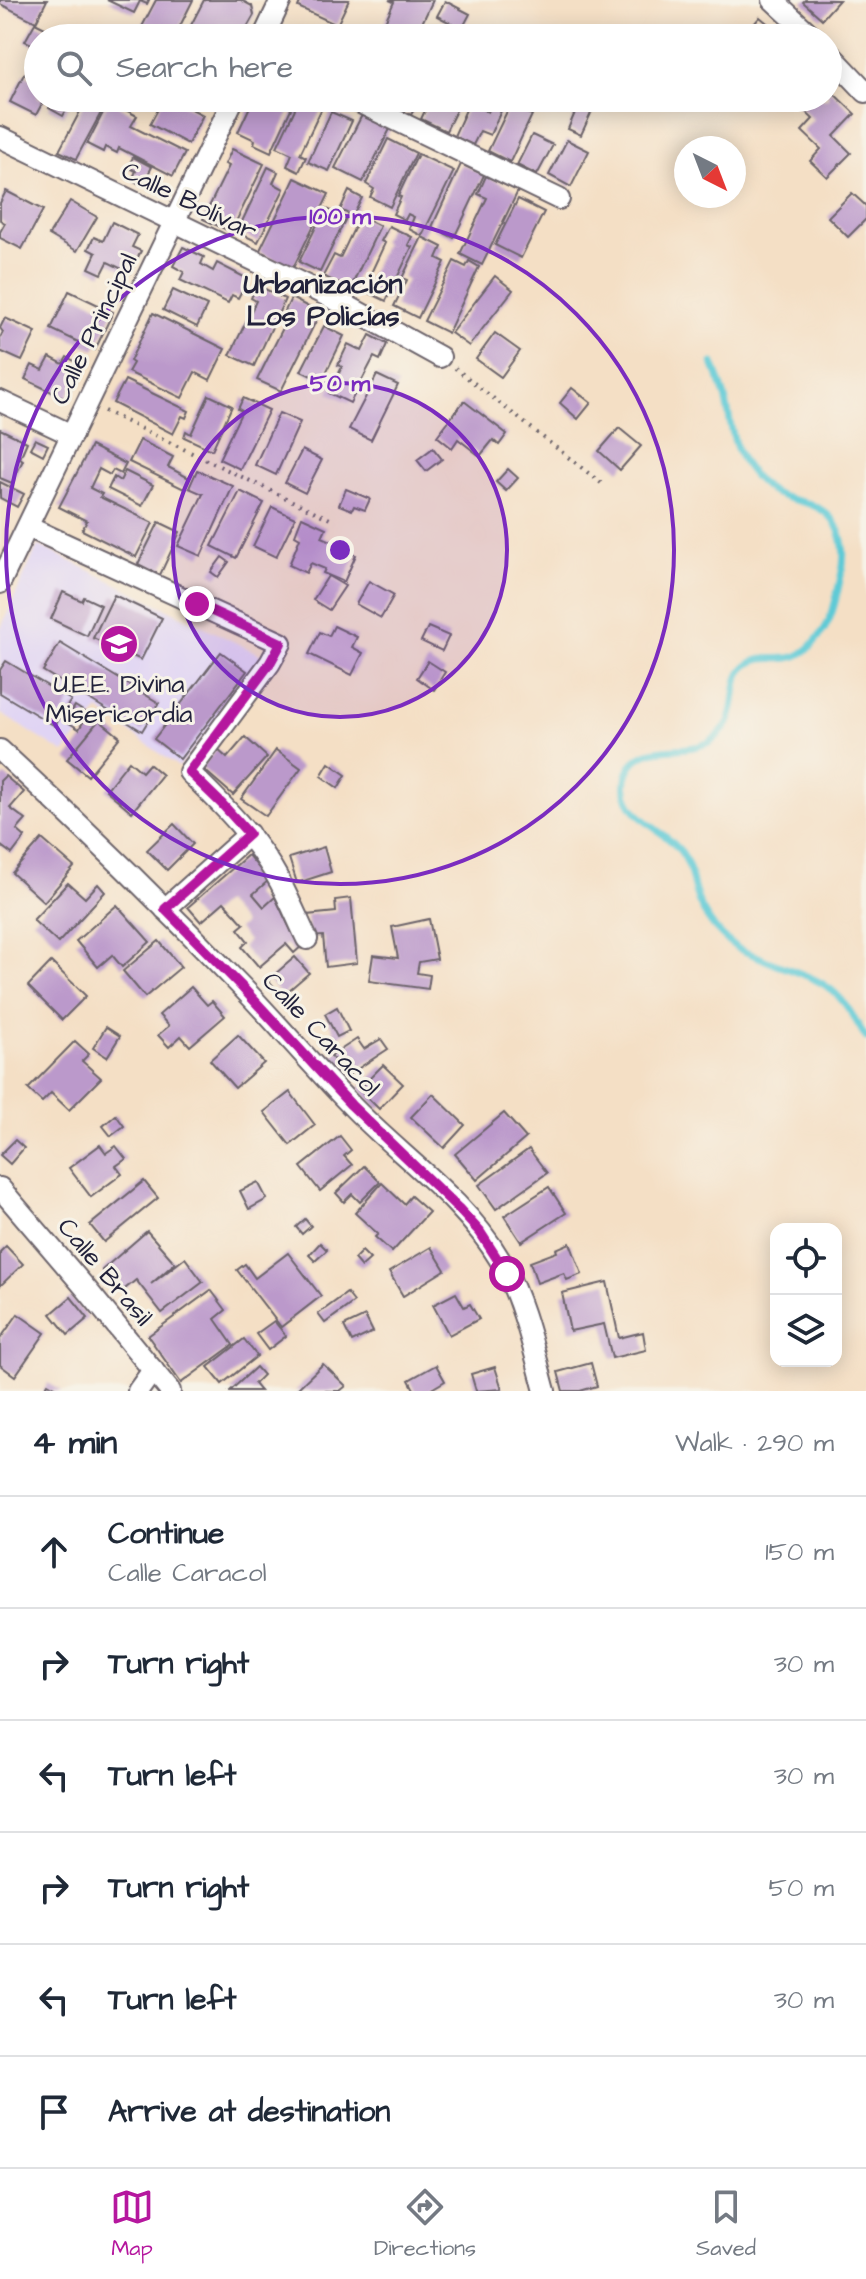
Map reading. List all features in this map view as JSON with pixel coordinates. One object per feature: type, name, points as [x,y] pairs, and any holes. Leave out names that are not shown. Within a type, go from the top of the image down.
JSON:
[{"type":"street","points":[[270,24],[281,0]]},
{"type":"street","points":[[773,0],[799,24]]},
{"type":"street","points":[[842,67],[866,92]]},
{"type":"street","name":"Calle Principal","points":[[0,583],[227,112]]},
{"type":"street","points":[[379,112],[559,199]]},
{"type":"street","name":"Calle Bolívar","points":[[0,137],[342,303],[440,357]]},
{"type":"street","points":[[0,401],[72,435]]},
{"type":"street","points":[[28,527],[281,643],[270,663],[189,772],[249,834],[281,883],[307,939]]},
{"type":"street","name":"Calle Caracol","points":[[0,750],[165,909],[351,1105],[480,1232],[499,1259],[514,1289],[545,1391]]},
{"type":"street","points":[[165,909],[249,834]]},
{"type":"street","name":"Calle Brasil","points":[[0,1188],[170,1391]]},
{"type":"street","points":[[138,1391],[153,1370]]},
{"type":"path","points":[[440,357],[601,483]]},
{"type":"path","points":[[87,404],[330,519]]},
{"type":"shaded area","name":"U.E.E. Divina Misericordia","points":[[38,545],[265,657],[179,767],[99,710],[64,753],[0,713],[0,630]]},
{"type":"building","points":[[0,0],[47,0],[36,22],[0,4]]},
{"type":"building","points":[[107,0],[149,0],[147,4],[140,1],[134,13]]},
{"type":"building","points":[[156,0],[193,0],[181,24],[143,24]]},
{"type":"building","points":[[204,0],[241,0],[252,6],[254,15],[249,24],[192,24]]},
{"type":"building","points":[[301,0],[349,0],[337,24],[298,7]]},
{"type":"building","points":[[389,0],[433,0],[422,24],[384,24],[394,2]]},
{"type":"building","points":[[839,0],[822,19],[803,2]]},
{"type":"building","points":[[445,1],[470,14],[465,24],[452,24],[437,16]]},
{"type":"building","points":[[760,17],[768,24],[754,24]]},
{"type":"building","points":[[24,74],[24,109],[10,102]]},
{"type":"building","points":[[842,101],[855,114],[834,136],[851,153],[827,177],[810,161],[821,149],[802,131],[813,119],[806,112],[842,112]]},
{"type":"building","points":[[80,112],[101,112],[76,159],[59,151]]},
{"type":"building","points":[[103,112],[130,112],[137,116],[131,126],[185,153],[173,176],[119,148],[117,153],[105,147],[103,152],[87,144]]},
{"type":"building","points":[[156,112],[197,112],[203,115],[188,144],[150,124]]},
{"type":"building","points":[[247,112],[290,112],[271,152],[238,132]]},
{"type":"building","points":[[293,112],[320,112],[300,154],[306,157],[299,172],[287,166],[292,154],[277,147]]},
{"type":"building","points":[[331,112],[352,121],[329,171],[308,162]]},
{"type":"building","points":[[424,112],[455,112],[446,131],[421,119]]},
{"type":"building","points":[[465,112],[500,112],[490,135],[480,131],[473,145],[454,136]]},
{"type":"building","points":[[507,112],[532,115],[510,162],[488,151]]},
{"type":"building","points":[[575,112],[592,112],[581,135],[568,129]]},
{"type":"building","points":[[362,115],[390,129],[363,182],[335,168]]},
{"type":"building","points":[[532,135],[553,145],[537,175],[517,165]]},
{"type":"building","points":[[388,139],[416,153],[390,207],[370,197],[374,189],[366,184]]},
{"type":"building","points":[[567,140],[589,151],[571,187],[549,175]]},
{"type":"building","points":[[232,149],[264,164],[231,232],[203,219],[229,166],[225,164]]},
{"type":"building","points":[[418,154],[454,171],[422,236],[409,229],[414,217],[408,214],[405,220],[393,214]]},
{"type":"building","points":[[133,157],[152,167],[142,185],[132,180],[136,171],[128,167]]},
{"type":"building","points":[[461,164],[484,175],[454,238],[432,227]]},
{"type":"building","points":[[268,167],[278,172],[273,183],[284,189],[258,242],[237,232]]},
{"type":"building","points":[[486,176],[518,191],[482,265],[460,254],[487,198],[478,194]]},
{"type":"building","points":[[295,178],[329,194],[293,268],[259,252]]},
{"type":"building","points":[[6,191],[43,210],[22,249],[0,238],[5,223],[0,220],[0,203]]},
{"type":"building","points":[[349,191],[362,198],[353,216],[340,210]]},
{"type":"building","points":[[852,193],[866,206],[866,219],[848,237],[828,217]]},
{"type":"building","points":[[518,199],[544,212],[521,258],[495,245]]},
{"type":"building","points":[[70,201],[97,217],[77,251],[49,235]]},
{"type":"building","points":[[325,208],[346,218],[320,272],[299,262]]},
{"type":"building","points":[[360,216],[380,226],[350,289],[323,276],[334,255],[340,258]]},
{"type":"building","points":[[112,222],[138,235],[132,247],[141,251],[130,273],[108,262],[102,274],[89,268],[96,253],[88,249],[94,237],[103,241]]},
{"type":"building","points":[[389,226],[412,237],[408,245],[412,247],[386,301],[363,290],[385,243],[381,241]]},
{"type":"building","points":[[422,237],[442,247],[437,258],[445,262],[418,318],[394,306],[407,280],[402,278]]},
{"type":"building","points":[[183,247],[204,257],[201,264],[213,271],[217,263],[248,279],[238,298],[232,295],[228,303],[180,280],[184,272],[173,266]]},
{"type":"building","points":[[454,261],[466,267],[469,261],[479,267],[448,333],[424,321]]},
{"type":"building","points":[[495,276],[513,290],[469,346],[451,333]]},
{"type":"building","points":[[257,285],[285,299],[254,366],[230,355],[256,301],[251,298]]},
{"type":"building","points":[[173,290],[207,306],[197,327],[163,310]]},
{"type":"building","points":[[69,291],[113,312],[95,350],[51,329]]},
{"type":"building","points":[[291,298],[320,313],[281,391],[257,380],[290,314],[285,311]]},
{"type":"building","points":[[153,313],[225,349],[210,380],[195,372],[182,398],[128,372],[133,363],[130,361]]},
{"type":"building","points":[[5,318],[36,332],[22,361],[0,351],[3,332],[0,328]]},
{"type":"building","points":[[324,326],[344,336],[322,381],[301,371]]},
{"type":"building","points":[[495,333],[520,351],[501,377],[476,359]]},
{"type":"building","points":[[370,335],[387,344],[380,360],[374,357],[350,403],[329,393],[342,367],[338,365],[348,344],[362,351]]},
{"type":"building","points":[[50,357],[63,364],[67,357],[83,366],[66,399],[25,379],[32,365],[43,370]]},
{"type":"building","points":[[377,375],[398,385],[371,440],[349,429]]},
{"type":"building","points":[[125,380],[189,411],[186,418],[182,416],[173,434],[113,403]]},
{"type":"building","points":[[572,388],[591,403],[578,419],[560,403]]},
{"type":"building","points":[[209,395],[232,406],[212,450],[184,437],[186,431],[191,434]]},
{"type":"building","points":[[243,398],[269,410],[240,469],[219,459],[242,411],[238,409]]},
{"type":"building","points":[[464,401],[507,434],[499,445],[493,440],[480,456],[458,439],[452,448],[437,436]]},
{"type":"building","points":[[279,413],[300,422],[276,475],[255,465]]},
{"type":"building","points":[[619,428],[641,446],[620,470],[599,451]]},
{"type":"building","points":[[0,429],[27,442],[20,458],[23,460],[12,483],[0,478]]},
{"type":"building","points":[[35,439],[48,445],[43,455],[30,448]]},
{"type":"building","points":[[140,440],[173,457],[168,467],[189,478],[184,489],[129,462]]},
{"type":"building","points":[[91,446],[126,464],[121,474],[113,470],[110,475],[99,469],[90,488],[102,494],[100,497],[153,523],[136,557],[82,530],[87,521],[59,507]]},
{"type":"building","points":[[433,448],[442,459],[426,471],[417,460]]},
{"type":"building","points":[[302,450],[322,460],[305,493],[285,483]]},
{"type":"building","points":[[508,469],[518,478],[506,491],[496,482]]},
{"type":"building","points":[[197,470],[233,486],[201,556],[178,546],[203,494],[189,488]]},
{"type":"building","points":[[125,471],[153,485],[142,506],[108,489],[114,477],[120,481]]},
{"type":"building","points":[[0,482],[24,494],[17,507],[0,498]]},
{"type":"building","points":[[346,489],[370,499],[365,510],[354,506],[352,510],[339,505]]},
{"type":"building","points":[[240,491],[264,503],[236,558],[212,546]]},
{"type":"building","points":[[272,507],[295,518],[276,557],[253,546]]},
{"type":"building","points":[[302,517],[326,528],[322,537],[356,555],[344,582],[323,573],[325,569],[311,563],[306,573],[289,565],[300,538],[295,535]]},
{"type":"building","points":[[159,522],[180,532],[160,575],[138,564]]},
{"type":"building","points":[[222,557],[229,562],[218,577],[211,572]]},
{"type":"building","points":[[328,576],[345,586],[329,610],[313,600]]},
{"type":"building","points":[[369,581],[394,595],[381,618],[356,604]]},
{"type":"building","points":[[63,592],[101,605],[87,636],[51,619]]},
{"type":"building","points":[[114,595],[162,618],[141,660],[93,638]]},
{"type":"building","points":[[334,626],[357,637],[352,647],[363,653],[352,675],[309,654],[320,632],[329,636]]},
{"type":"building","points":[[428,627],[449,636],[442,651],[421,641]]},
{"type":"building","points":[[60,643],[159,703],[142,731],[43,671]]},
{"type":"building","points":[[221,652],[247,671],[180,759],[154,739]]},
{"type":"building","points":[[6,661],[71,700],[55,726],[0,693],[0,670]]},
{"type":"building","points":[[428,661],[445,672],[434,690],[417,678]]},
{"type":"building","points":[[75,706],[88,714],[79,729],[66,721]]},
{"type":"building","points":[[99,720],[120,737],[88,776],[67,759]]},
{"type":"building","points":[[245,737],[267,757],[233,795],[201,767],[217,749],[227,758]]},
{"type":"building","points":[[276,750],[301,768],[266,816],[241,799]]},
{"type":"building","points":[[129,761],[142,772],[149,764],[162,775],[132,812],[106,790]]},
{"type":"building","points":[[329,763],[346,775],[338,788],[321,776]]},
{"type":"building","points":[[5,776],[24,792],[10,808],[26,820],[17,830],[25,837],[12,854],[0,845],[0,781]]},
{"type":"building","points":[[174,824],[193,844],[167,870],[147,850]]},
{"type":"building","points":[[42,839],[74,867],[44,902],[12,873]]},
{"type":"building","points":[[324,847],[331,872],[297,883],[289,858]]},
{"type":"building","points":[[248,855],[269,880],[253,894],[264,907],[275,897],[294,937],[302,946],[294,953],[286,944],[259,967],[242,947],[248,941],[238,929],[244,924],[224,902],[201,922],[188,907]]},
{"type":"building","points":[[68,883],[85,898],[98,884],[105,892],[58,943],[33,920]]},
{"type":"building","points":[[351,898],[357,963],[326,967],[323,936],[309,937],[307,915],[336,912],[335,900]]},
{"type":"building","points":[[117,905],[150,942],[122,967],[112,955],[98,967],[76,941]]},
{"type":"building","points":[[429,919],[437,959],[419,962],[417,973],[430,975],[428,989],[369,981],[373,955],[398,958],[392,927]]},
{"type":"building","points":[[159,941],[181,967],[145,997],[123,971]]},
{"type":"building","points":[[295,957],[309,973],[282,996],[268,980]]},
{"type":"building","points":[[51,962],[86,996],[62,1020],[28,986]]},
{"type":"building","points":[[191,987],[207,1005],[212,1001],[225,1016],[190,1046],[181,1036],[169,1047],[158,1035],[169,1026],[159,1015]]},
{"type":"building","points":[[337,1007],[349,1031],[337,1037],[325,1014]]},
{"type":"building","points":[[106,1027],[120,1036],[107,1057],[93,1048]]},
{"type":"building","points":[[238,1035],[264,1063],[235,1088],[210,1060]]},
{"type":"building","points":[[357,1039],[364,1049],[381,1039],[388,1049],[345,1077],[331,1056]]},
{"type":"building","points":[[75,1041],[89,1054],[82,1061],[101,1078],[69,1110],[51,1093],[42,1102],[28,1089]]},
{"type":"building","points":[[383,1065],[403,1084],[379,1109],[359,1089]]},
{"type":"building","points":[[290,1092],[315,1125],[290,1145],[264,1112]]},
{"type":"building","points":[[433,1094],[465,1125],[444,1148],[411,1117]]},
{"type":"building","points":[[504,1113],[526,1138],[477,1180],[455,1154]]},
{"type":"building","points":[[116,1115],[124,1126],[111,1136],[103,1126]]},
{"type":"building","points":[[340,1136],[351,1150],[344,1156],[352,1165],[320,1191],[301,1167]]},
{"type":"building","points":[[15,1140],[24,1148],[10,1164],[0,1155]]},
{"type":"building","points":[[100,1145],[106,1153],[116,1146],[126,1159],[116,1166],[122,1174],[91,1197],[69,1168]]},
{"type":"building","points":[[529,1149],[547,1173],[496,1209],[479,1185]]},
{"type":"building","points":[[364,1166],[380,1182],[360,1202],[352,1194],[344,1202],[336,1193]]},
{"type":"building","points":[[144,1181],[158,1198],[104,1242],[90,1225]]},
{"type":"building","points":[[258,1182],[267,1199],[249,1209],[240,1191]]},
{"type":"building","points":[[382,1183],[404,1204],[411,1196],[429,1212],[392,1252],[355,1213]]},
{"type":"building","points":[[549,1187],[566,1213],[521,1242],[504,1216]]},
{"type":"building","points":[[305,1219],[311,1226],[302,1234],[296,1227]]},
{"type":"building","points":[[147,1231],[175,1263],[151,1284],[185,1258],[203,1282],[162,1313],[136,1280],[121,1292],[102,1270]]},
{"type":"building","points":[[320,1243],[327,1250],[315,1261],[309,1255]]},
{"type":"building","points":[[570,1243],[582,1274],[567,1280],[564,1273],[537,1283],[530,1262],[557,1252],[556,1249]]},
{"type":"building","points":[[6,1246],[23,1264],[0,1286],[0,1252]]},
{"type":"building","points":[[431,1247],[445,1270],[403,1296],[389,1272]]},
{"type":"building","points":[[362,1251],[370,1259],[361,1267],[354,1259]]},
{"type":"building","points":[[288,1253],[321,1296],[281,1327],[237,1270],[245,1264],[255,1278]]},
{"type":"building","points":[[607,1282],[619,1338],[643,1332],[646,1350],[612,1358],[604,1324],[570,1331],[562,1293]]},
{"type":"building","points":[[211,1290],[226,1310],[215,1319],[233,1345],[181,1383],[148,1336]]},
{"type":"building","points":[[347,1293],[354,1302],[325,1323],[318,1314]]},
{"type":"building","points":[[456,1293],[464,1307],[470,1304],[479,1319],[449,1335],[433,1305]]},
{"type":"building","points":[[71,1297],[88,1318],[68,1335],[51,1314]]},
{"type":"building","points":[[18,1314],[45,1333],[15,1376],[0,1365],[0,1339]]},
{"type":"building","points":[[365,1316],[373,1332],[352,1342],[344,1326]]},
{"type":"building","points":[[274,1321],[286,1336],[268,1350],[256,1334]]},
{"type":"building","points":[[244,1339],[257,1356],[222,1384],[208,1367]]},
{"type":"building","points":[[591,1363],[597,1386],[580,1391],[563,1391],[558,1372]]},
{"type":"building","points":[[323,1364],[346,1386],[340,1391],[295,1391]]},
{"type":"building","points":[[436,1365],[445,1381],[428,1391],[415,1391],[409,1380]]},
{"type":"building","points":[[256,1367],[263,1375],[254,1384],[260,1391],[230,1391]]},
{"type":"building","points":[[495,1367],[502,1389],[476,1391],[471,1374]]},
{"type":"building","points":[[48,1383],[62,1391],[43,1391]]},
{"type":"waterway","points":[[713,363],[741,459],[768,490],[812,505],[830,517],[843,544],[841,576],[828,622],[810,647],[795,657],[763,659],[748,665],[737,681],[732,712],[721,733],[699,746],[643,755],[628,772],[627,794],[640,816],[681,852],[702,908],[723,937],[740,950],[826,986],[844,1003],[866,1038]]},
{"type":"place","name":"U.E.E. Divina Misericordia","points":[[119,644]]},
{"type":"district","name":"Urbanización Los Policías","points":[[323,300]]},
{"type":"route","points":[[197,604],[281,643],[270,663],[189,772],[249,834],[165,909],[351,1105],[458,1208],[480,1232],[507,1274]]}]
